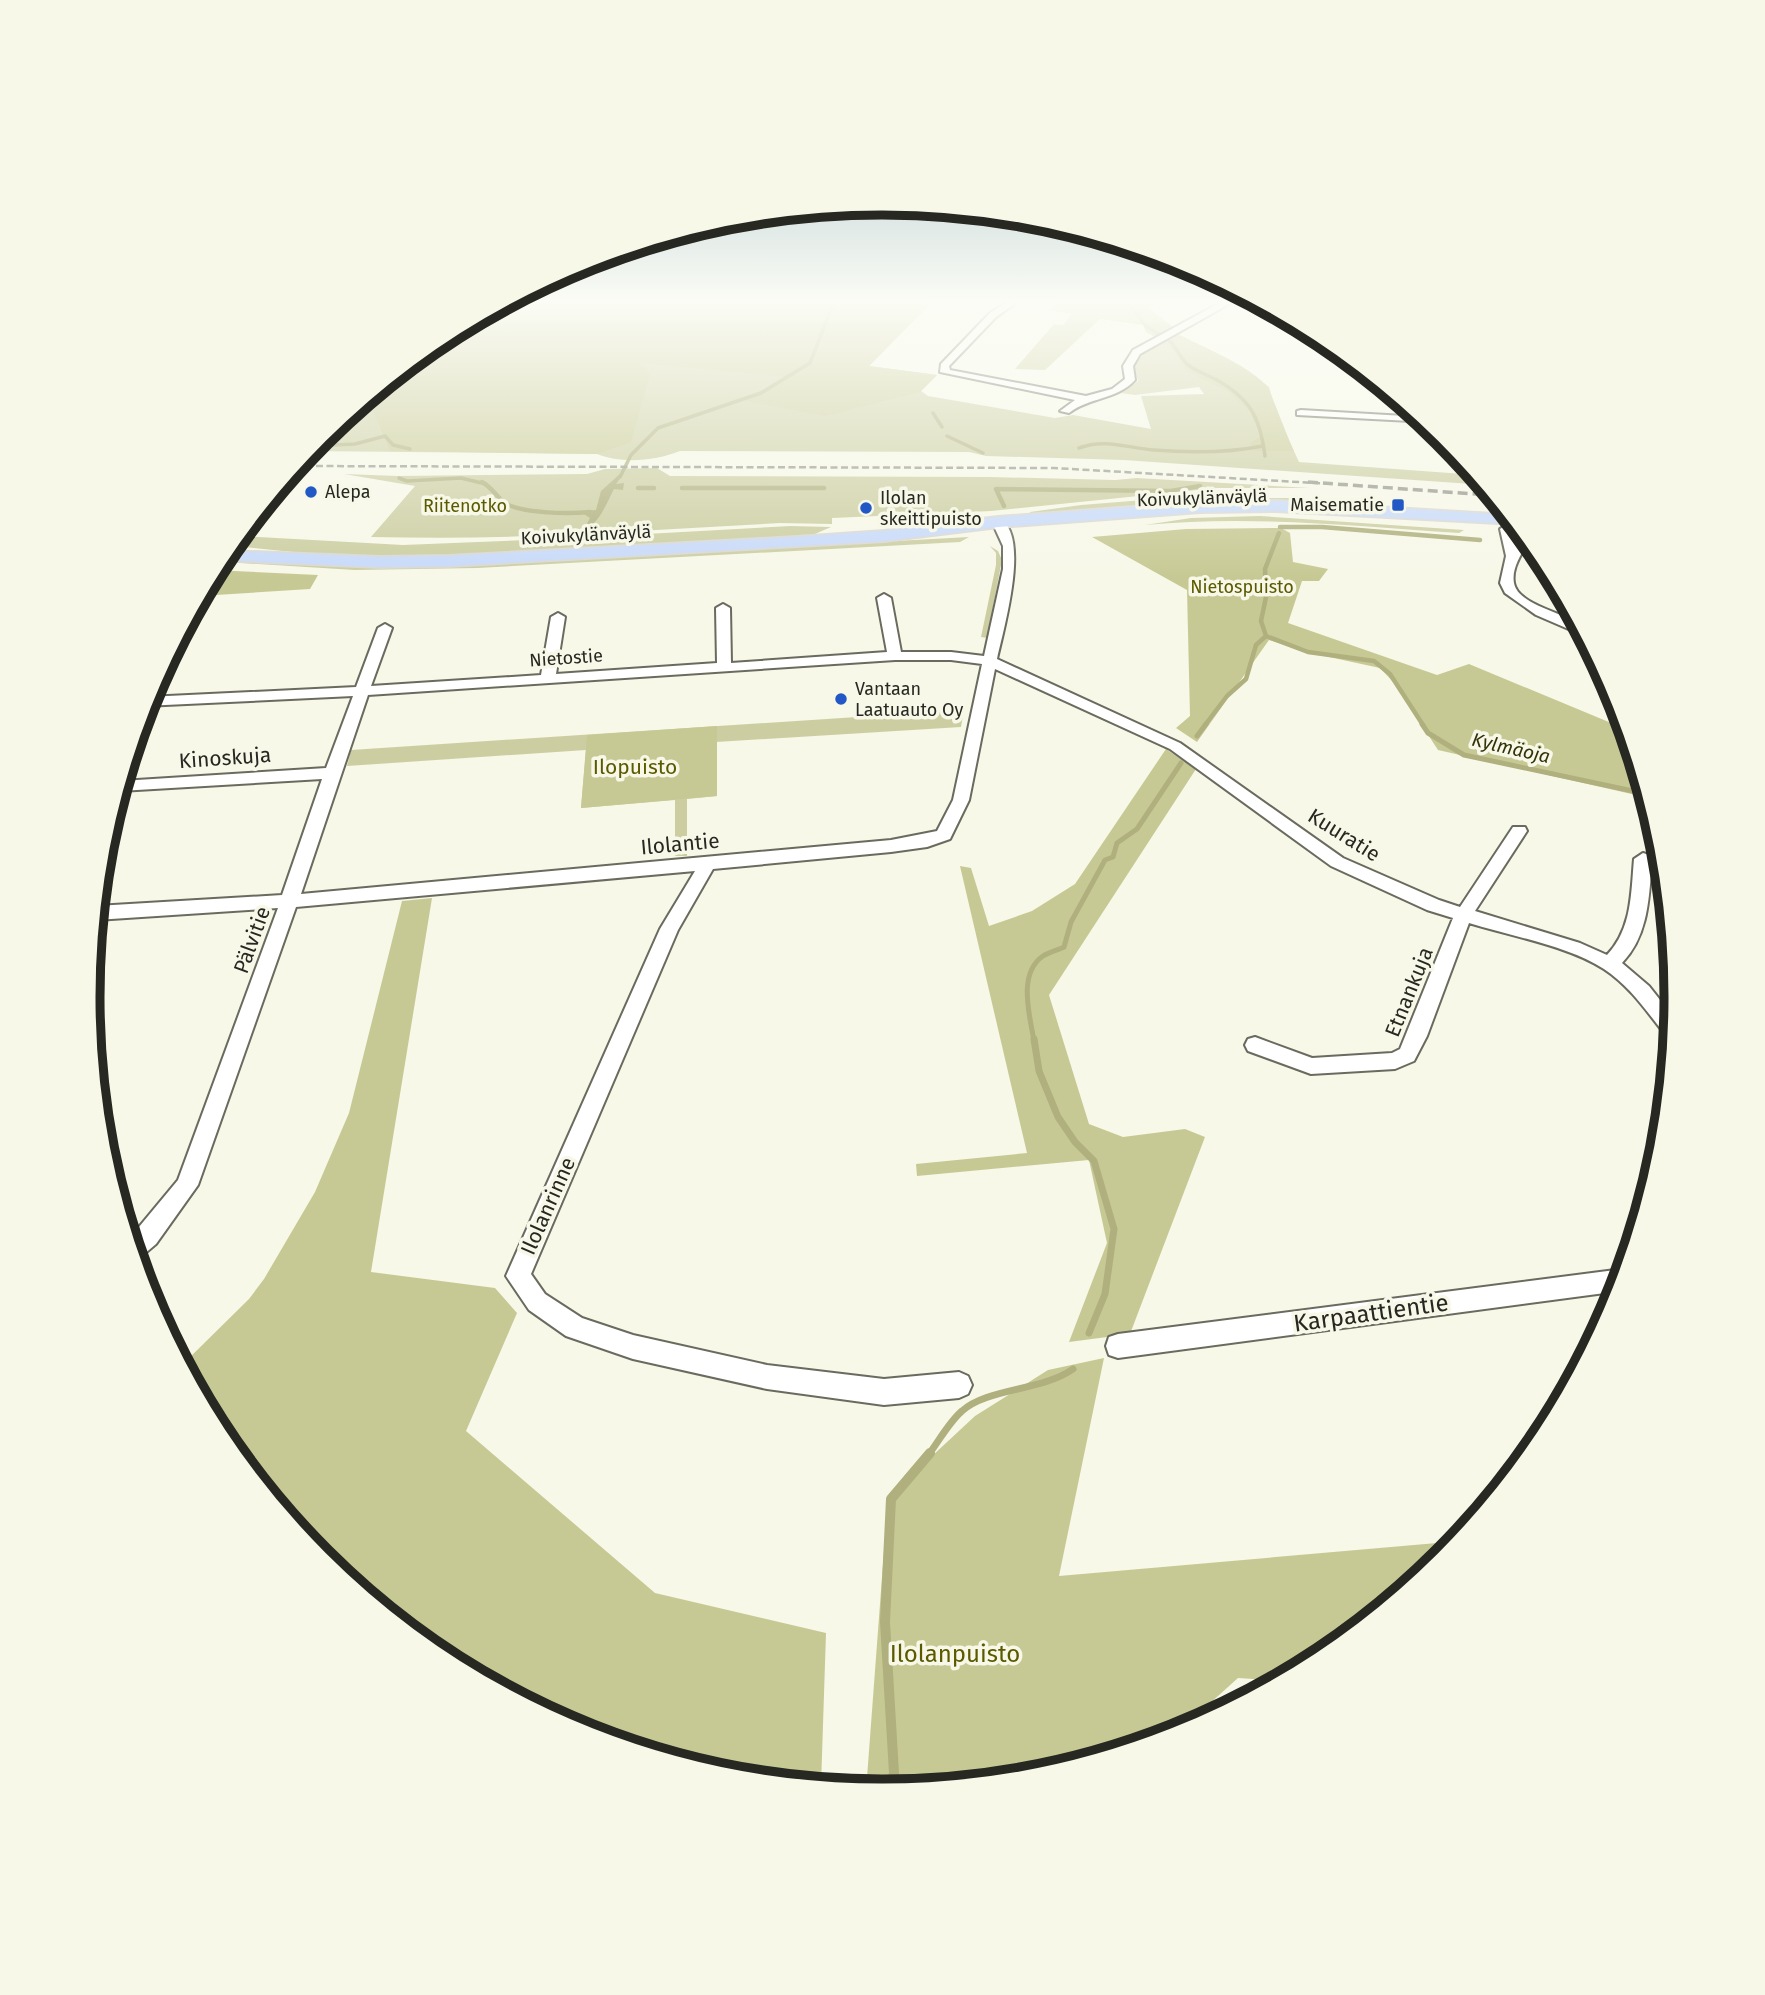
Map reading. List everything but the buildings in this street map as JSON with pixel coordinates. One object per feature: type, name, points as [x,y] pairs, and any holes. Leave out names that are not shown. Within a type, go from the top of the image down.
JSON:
[{"type":"main road","name":"Koivukylänväylä","points":[[237,556],[380,562],[449,561],[884,536],[1203,514],[1279,514],[1504,523]]},
{"type":"main road","name":"Koivukylänväylä","points":[[242,549],[289,558]]},
{"type":"street","points":[[1050,392],[1083,398]]},
{"type":"street","points":[[1065,411],[1075,400],[1112,392]]},
{"type":"street","points":[[1301,413],[1410,419]]},
{"type":"street","name":"Ilolantie","points":[[104,912],[290,901],[708,864],[891,846],[927,841],[944,835],[961,800],[1010,556],[1000,526]]},
{"type":"street","points":[[1510,531],[1506,540],[1512,554]]},
{"type":"street","points":[[1520,545],[1512,554],[1507,584],[1511,592],[1526,604],[1572,627]]},
{"type":"street","points":[[884,598],[895,656]]},
{"type":"street","points":[[723,608],[724,668]]},
{"type":"street","points":[[548,679],[558,617]]},
{"type":"street","name":"Pälvitie","points":[[140,1245],[187,1185],[385,628]]},
{"type":"street","name":"Nietostie","points":[[158,701],[895,656],[951,656],[990,661]]},
{"type":"street","name":"Kuuratie","points":[[990,661],[1175,746],[1337,862],[1377,882],[1463,916],[1573,948],[1610,964],[1642,991],[1665,1019]]},
{"type":"street","name":"Kinoskuja","points":[[129,785],[332,773]]},
{"type":"street","points":[[1463,916],[1519,831]]},
{"type":"street","points":[[1610,964],[1622,953],[1636,930],[1643,859]]},
{"type":"street","name":"Ilolanrinne","points":[[708,864],[668,929],[518,1276],[537,1302],[575,1328],[632,1347],[767,1377],[884,1392],[959,1385]]},
{"type":"street","name":"Etnankuja","points":[[1255,1045],[1311,1066],[1395,1061],[1407,1055],[1418,1036],[1463,916]]},
{"type":"street","name":"Karpaattientie","points":[[1118,1346],[1612,1281]]},
{"type":"green space","points":[[387,392],[923,392],[928,396],[1055,418],[1073,415],[1151,429],[1141,396],[1271,392],[1277,414],[1299,462],[1464,474],[1474,484],[1124,460],[986,456],[969,452],[680,451],[649,459],[628,460],[597,454],[322,451]]},
{"type":"green space","points":[[387,392],[645,392],[631,442],[597,454],[390,451],[371,405]]},
{"type":"green space","points":[[760,392],[920,392],[825,416],[746,401]]},
{"type":"green space","points":[[1122,392],[1158,392],[1135,395]]},
{"type":"green space","points":[[1229,392],[1270,392],[1294,451],[1255,451],[1250,443],[1262,436],[1249,411]]},
{"type":"green space","name":"Riitenotko","points":[[657,468],[670,476],[1137,478],[1310,488],[1217,488],[991,511],[832,518],[832,524],[780,523],[638,531],[633,528],[535,536],[404,538],[371,537],[415,486],[344,474],[587,474],[605,469]]},
{"type":"green space","points":[[1169,498],[1300,498],[1302,501],[1031,516],[1030,512],[1081,505]]},
{"type":"green space","points":[[1260,516],[1464,530],[1459,533],[1263,521],[1145,525],[1191,518]]},
{"type":"green space","points":[[791,526],[831,527],[808,537],[519,555],[374,557],[244,546],[251,537],[403,545],[577,538],[583,543],[592,537]]},
{"type":"green space","name":"Nietospuisto","points":[[1281,528],[1290,533],[1293,562],[1328,569],[1319,581],[1302,581],[1288,623],[1437,675],[1469,664],[1616,725],[1639,796],[1438,750],[1395,684],[1380,668],[1306,652],[1269,640],[1197,742],[1176,728],[1190,716],[1187,590],[1092,537],[1186,529]]},
{"type":"green space","points":[[969,537],[960,542],[477,568],[355,570],[232,563],[439,566]]},
{"type":"green space","points":[[990,546],[998,551],[1002,560],[987,638],[981,637],[996,565],[996,553]]},
{"type":"green space","points":[[227,571],[318,575],[310,589],[212,595]]},
{"type":"green space","name":"Ilopuisto","points":[[964,710],[961,727],[716,742],[717,796],[687,799],[687,856],[675,856],[675,800],[581,808],[586,750],[347,766],[351,750]]},
{"type":"green space","points":[[717,726],[717,796],[581,808],[587,735]]},
{"type":"green space","points":[[1166,749],[1196,769],[1049,995],[1089,1124],[1123,1137],[1185,1129],[1205,1137],[1130,1334],[1069,1342],[1107,1243],[1089,1160],[917,1176],[916,1164],[1027,1153],[960,866],[971,868],[989,926],[1032,911],[1075,884]]},
{"type":"green space","points":[[432,898],[371,1272],[495,1288],[517,1313],[466,1431],[655,1593],[826,1633],[821,1778],[730,1765],[631,1739],[536,1700],[448,1648],[366,1586],[294,1514],[232,1432],[188,1359],[249,1299],[264,1279],[315,1192],[349,1113],[402,901]]},
{"type":"green space","name":"Ilolanpuisto","points":[[1104,1358],[1059,1576],[1444,1542],[1399,1586],[1317,1648],[1265,1680],[1238,1678],[1198,1714],[1182,1721],[1085,1754],[1035,1765],[934,1779],[867,1780],[888,1497],[975,1416],[1048,1370]]},
{"type":"shaded area","points":[[624,473],[616,484],[624,483],[623,490],[614,489],[598,518],[584,529],[590,518],[584,514],[585,511],[596,510],[601,491]]},
{"type":"waterway","points":[[620,477],[631,455],[658,428],[762,392]]},
{"type":"waterway","name":"Kylmäoja","points":[[1235,392],[1245,401],[1256,420],[1265,456]]},
{"type":"waterway","points":[[933,413],[942,427]]},
{"type":"waterway","points":[[328,445],[355,444],[385,436],[393,445],[410,449]]},
{"type":"waterway","points":[[947,436],[983,453]]},
{"type":"waterway","points":[[1079,448],[1107,444],[1195,452],[1263,446]]},
{"type":"waterway","points":[[399,478],[407,481],[461,478],[484,484]]},
{"type":"waterway","points":[[484,484],[502,501],[520,508],[558,513],[590,512]]},
{"type":"waterway","points":[[1004,506],[996,489],[1171,491],[1200,486]]},
{"type":"waterway","points":[[638,488],[654,488]]},
{"type":"waterway","points":[[682,488],[824,488]]},
{"type":"waterway","points":[[1280,527],[1322,527],[1480,540]]},
{"type":"waterway","name":"Kylmäoja","points":[[1266,636],[1261,621],[1266,597],[1265,569],[1279,533]]},
{"type":"waterway","points":[[578,547],[581,542]]},
{"type":"waterway","points":[[1205,725],[1227,696],[1246,679],[1256,645],[1266,636]]},
{"type":"waterway","name":"Kylmäoja","points":[[1266,636],[1308,652],[1374,661],[1390,674],[1423,725]]},
{"type":"waterway","points":[[1197,736],[1206,724]]},
{"type":"waterway","name":"Kylmäoja","points":[[1422,724],[1428,733],[1464,755],[1638,792]]},
{"type":"waterway","points":[[1034,1041],[1027,996],[1030,973],[1045,955],[1064,947],[1071,922],[1105,860],[1113,857],[1117,843],[1137,829],[1181,763]]},
{"type":"waterway","points":[[1034,1039],[1039,1071],[1058,1117],[1075,1142],[1094,1161],[1114,1229],[1105,1294],[1089,1333]]},
{"type":"waterway","points":[[929,1454],[953,1421],[973,1403],[1000,1393],[1046,1382],[1073,1369]]},
{"type":"waterway","points":[[892,1780],[885,1622],[891,1499],[930,1453]]},
{"type":"railway","points":[[308,466],[1054,468],[1333,484]]},
{"type":"railway","points":[[1308,482],[1482,494]]},
{"type":"place","name":"Alepa","points":[[311,492]]},
{"type":"place","name":"Maisematie","points":[[1398,505]]},
{"type":"place","name":"Ilolan skeittipuisto","points":[[866,508]]},
{"type":"place","name":"Vantaan Laatuauto Oy","points":[[841,699]]}]
